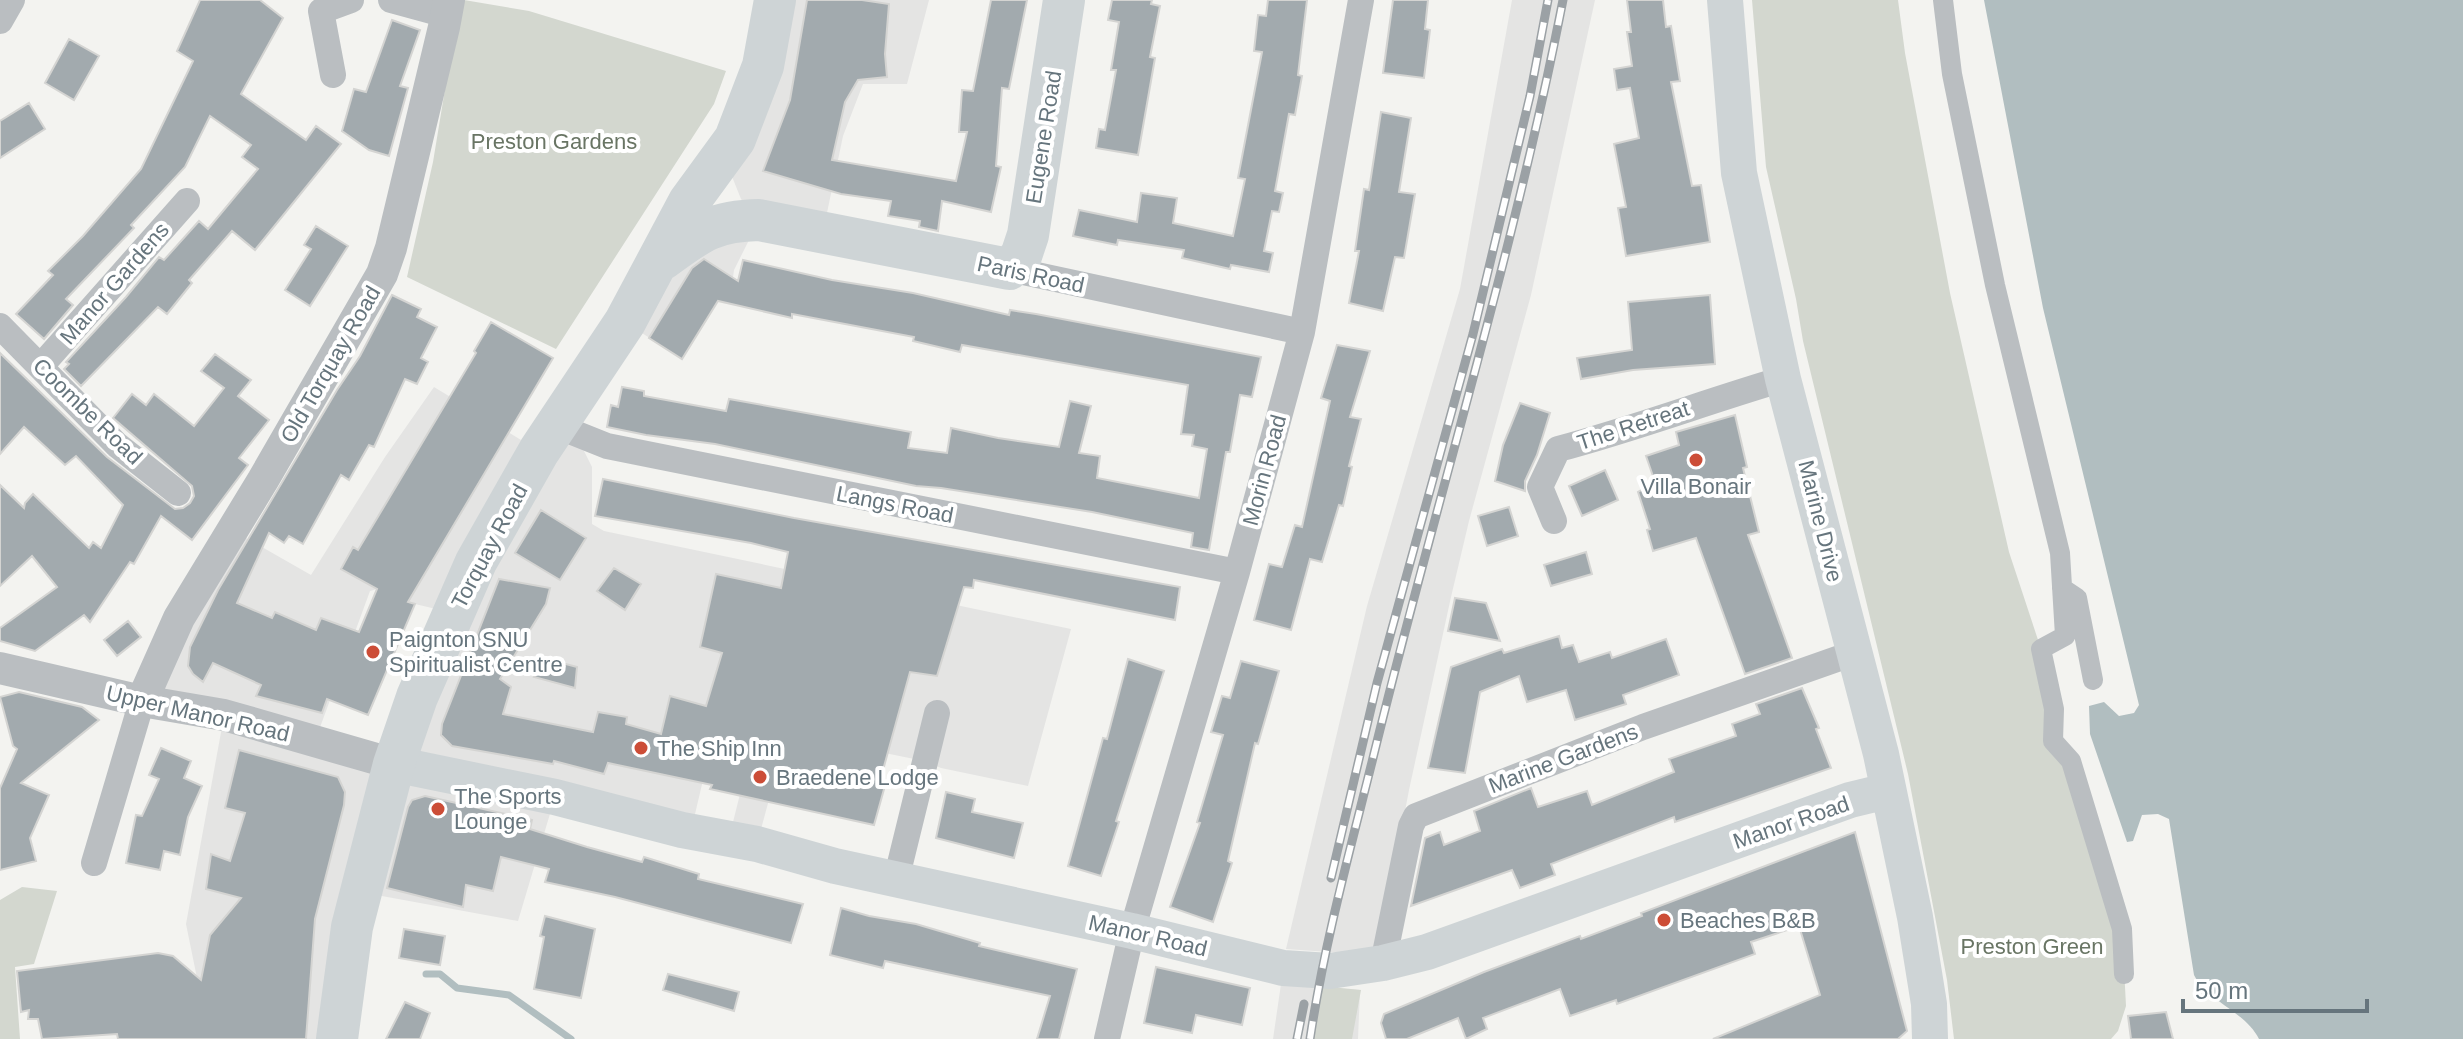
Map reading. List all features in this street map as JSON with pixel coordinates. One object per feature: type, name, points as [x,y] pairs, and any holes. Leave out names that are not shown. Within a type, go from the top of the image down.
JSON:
[{"type":"main road","points":[[759,220],[741,199],[729,169],[735,139],[763,66],[775,0]]},
{"type":"main road","name":"Eugene Road","points":[[1009,269],[1021,256],[1028,235],[1064,0]]},
{"type":"main road","name":"Marine Drive","points":[[1725,0],[1739,173],[1783,379],[1881,754],[1915,917],[1929,1004],[1930,1039]]},
{"type":"main road","name":"Torquay Road","points":[[337,1039],[352,927],[394,764],[417,697],[476,562],[539,451],[609,349],[689,202],[735,139]]},
{"type":"main road","name":"Paris Road","points":[[656,265],[710,227],[731,221],[759,220],[1009,269]]},
{"type":"main road","name":"Manor Road","points":[[394,764],[555,797],[682,830],[757,844],[835,866],[1132,931],[1283,968],[1330,971],[1427,952],[1850,800],[1887,791]]},
{"type":"street","points":[[0,21],[12,0]]},
{"type":"street","points":[[333,75],[318,6],[351,0]]},
{"type":"street","points":[[391,0],[448,8]]},
{"type":"street","name":"Morin Road","points":[[1107,1039],[1132,931],[1237,572],[1302,332],[1361,0]]},
{"type":"street","points":[[1943,0],[1952,74],[1995,285],[2060,553],[2065,636],[2041,649],[2054,709],[2053,741],[2071,761],[2122,929],[2124,974]]},
{"type":"street","name":"Old Torquay Road","points":[[142,701],[179,618],[382,274],[391,248],[448,8]]},
{"type":"street","name":"Manor Gardens","points":[[41,366],[187,201]]},
{"type":"street","name":"Paris Road","points":[[1009,269],[1302,332]]},
{"type":"street","name":"Coombe Road","points":[[0,326],[117,445],[178,493]]},
{"type":"street","name":"The Retreat","points":[[1554,521],[1540,487],[1558,449],[1632,429],[1703,402],[1783,379]]},
{"type":"street","name":"Langs Road","points":[[557,426],[607,446],[1237,572]]},
{"type":"street","points":[[2062,588],[2077,598],[2093,680]]},
{"type":"street","name":"Marine Gardens","points":[[1383,963],[1411,826],[1416,816],[1643,727],[1854,653]]},
{"type":"street","name":"Upper Manor Road","points":[[0,668],[142,701],[224,715],[394,764]]},
{"type":"street","points":[[94,863],[142,701]]},
{"type":"street","points":[[896,880],[937,713]]},
{"type":"shaded area","points":[[775,0],[929,0],[907,84],[863,84],[843,136],[823,232],[759,220],[733,277],[682,359],[625,322],[656,265],[758,220],[741,199],[729,169]]},
{"type":"shaded area","points":[[1512,0],[1595,0],[1531,295],[1451,597],[1379,948],[1343,953],[1286,949],[1367,606],[1460,289]]},
{"type":"shaded area","points":[[1984,0],[2463,0],[2463,1039],[2259,1039],[2245,1021],[2208,992],[2194,975],[2169,819],[2158,814],[2142,815],[2133,841],[2127,842],[2090,734],[2089,706],[2104,702],[2119,716],[2134,713],[2139,705],[2043,308]]},
{"type":"shaded area","points":[[434,387],[539,451],[575,433],[592,467],[592,524],[604,531],[1071,629],[1028,786],[787,733],[757,844],[729,838],[753,742],[716,725],[691,831],[555,797],[518,921],[360,892],[337,1039],[205,1039],[186,924],[224,716],[142,701],[232,530],[311,575],[385,457]],"holes":[[[377,589],[415,604],[453,613],[394,764],[315,741],[370,591]]]},
{"type":"shaded area","points":[[1281,984],[1360,990],[1358,1039],[1273,1039]]},
{"type":"green space","name":"Preston Gardens","points":[[464,0],[529,11],[726,71],[714,104],[556,349],[407,277]]},
{"type":"green space","name":"Preston Green","points":[[1752,0],[1898,0],[1950,293],[2009,552],[2041,649],[2054,709],[2122,929],[2126,1006],[2118,1031],[2111,1039],[1954,1039],[1947,980],[1908,774],[1803,341],[1766,167]]},
{"type":"green space","points":[[22,887],[57,891],[34,964],[15,967],[20,1039],[0,1039],[0,900]]},
{"type":"green space","points":[[1320,986],[1361,990],[1352,1039],[1312,1039]]},
{"type":"building","points":[[200,0],[260,0],[283,18],[241,94],[306,140],[316,126],[341,144],[255,250],[232,231],[189,280],[192,283],[167,314],[158,307],[81,386],[64,369],[69,364],[66,362],[159,257],[164,260],[199,221],[208,229],[258,169],[242,157],[251,145],[210,116],[185,167],[131,225],[134,228],[66,299],[73,305],[44,339],[16,314],[53,275],[48,271],[141,169],[193,61],[177,51]]},
{"type":"building","points":[[807,0],[862,0],[889,4],[885,54],[887,77],[858,80],[845,102],[832,160],[956,181],[967,132],[959,132],[962,90],[973,91],[991,0],[1027,0],[1009,89],[1002,88],[996,166],[1001,167],[991,212],[942,201],[938,231],[919,227],[920,221],[888,216],[891,201],[841,194],[763,171],[790,100]]},
{"type":"building","points":[[1112,0],[1152,0],[1151,4],[1160,6],[1150,57],[1155,58],[1138,155],[1096,148],[1099,129],[1105,130],[1116,70],[1111,70],[1119,22],[1108,20]]},
{"type":"building","points":[[1268,0],[1307,0],[1298,75],[1302,76],[1295,115],[1289,114],[1275,191],[1283,193],[1279,212],[1272,211],[1264,251],[1273,253],[1269,272],[1231,265],[1230,269],[1182,258],[1184,250],[1118,240],[1117,245],[1073,236],[1079,210],[1137,222],[1141,193],[1177,198],[1173,223],[1233,236],[1245,179],[1238,178],[1262,52],[1254,51],[1258,15],[1266,16]]},
{"type":"building","points":[[1393,0],[1428,0],[1425,29],[1430,30],[1424,78],[1383,73]]},
{"type":"building","points":[[1627,0],[1663,0],[1666,27],[1671,26],[1680,81],[1671,82],[1692,186],[1701,185],[1710,242],[1626,256],[1618,208],[1626,207],[1614,144],[1639,138],[1630,88],[1617,90],[1614,69],[1632,66],[1627,32],[1631,32]]},
{"type":"building","points":[[392,20],[420,30],[400,86],[408,88],[389,156],[369,150],[342,131],[354,89],[366,92]]},
{"type":"building","points":[[69,39],[99,56],[74,100],[45,83]]},
{"type":"building","points":[[29,103],[45,129],[0,158],[0,121]]},
{"type":"building","points":[[1381,112],[1411,118],[1399,192],[1415,194],[1404,258],[1395,257],[1383,311],[1349,303],[1359,251],[1355,251],[1364,189],[1369,190]]},
{"type":"building","points":[[316,226],[348,246],[310,306],[285,290],[311,249],[304,245]]},
{"type":"building","points":[[704,259],[738,281],[743,260],[1009,315],[1010,310],[1036,314],[1261,357],[1252,397],[1240,395],[1230,452],[1226,452],[1209,550],[1191,547],[1193,533],[1092,512],[916,486],[715,444],[607,427],[611,405],[618,407],[622,387],[644,391],[644,396],[726,411],[729,399],[911,432],[908,448],[947,453],[951,428],[1059,447],[1070,401],[1091,406],[1079,453],[1100,456],[1097,478],[1199,498],[1207,449],[1192,446],[1194,435],[1181,434],[1188,385],[962,345],[960,352],[913,341],[914,337],[792,314],[792,318],[718,301],[682,359],[649,338],[692,268]]},
{"type":"building","points":[[392,295],[421,309],[417,317],[437,327],[421,358],[428,362],[417,384],[405,379],[374,447],[369,445],[349,480],[341,475],[303,544],[289,536],[284,543],[269,533],[237,603],[272,618],[275,612],[316,630],[321,618],[359,632],[377,589],[341,569],[353,547],[358,550],[476,353],[474,351],[491,322],[553,358],[408,602],[415,604],[368,715],[327,699],[322,713],[256,696],[261,685],[213,663],[203,682],[188,666],[190,647],[218,590],[360,356]]},
{"type":"building","points":[[1710,295],[1715,364],[1633,370],[1581,379],[1577,358],[1632,350],[1628,302]]},
{"type":"building","points":[[1337,345],[1370,351],[1350,417],[1361,419],[1343,506],[1339,505],[1322,562],[1310,559],[1291,630],[1254,620],[1269,564],[1282,567],[1295,525],[1302,527],[1330,401],[1321,398]]},
{"type":"building","points":[[0,353],[107,457],[175,509],[190,503],[194,496],[192,486],[113,418],[132,394],[146,405],[154,394],[194,426],[224,388],[201,371],[215,354],[251,380],[238,396],[269,420],[239,458],[248,465],[192,540],[161,516],[134,564],[130,562],[90,622],[84,615],[35,651],[0,641],[0,628],[57,587],[32,556],[0,586],[0,485],[24,508],[33,494],[89,548],[93,542],[101,548],[123,505],[76,456],[65,465],[24,427],[0,454]]},
{"type":"building","points":[[1520,403],[1550,413],[1525,481],[1525,491],[1495,481],[1503,445]]},
{"type":"building","points":[[1735,415],[1747,467],[1743,468],[1759,532],[1748,535],[1792,658],[1745,674],[1696,538],[1653,551],[1647,530],[1650,529],[1638,492],[1655,482],[1646,456],[1679,445],[1676,432]]},
{"type":"building","points":[[1605,470],[1618,500],[1582,516],[1569,486]]},
{"type":"building","points":[[603,479],[794,518],[1180,587],[1175,620],[974,580],[973,588],[964,587],[937,676],[910,672],[880,781],[886,782],[874,825],[608,763],[604,774],[554,761],[553,764],[452,746],[441,735],[442,724],[499,579],[550,588],[546,604],[500,679],[511,687],[503,714],[593,732],[598,712],[627,717],[626,724],[661,734],[670,696],[706,706],[722,653],[700,647],[716,574],[781,588],[788,552],[595,516]]},
{"type":"building","points":[[1509,507],[1518,536],[1487,546],[1478,516]]},
{"type":"building","points":[[541,510],[586,538],[560,580],[515,553]]},
{"type":"building","points":[[1586,552],[1592,574],[1551,586],[1544,565]]},
{"type":"building","points":[[614,568],[641,584],[625,610],[597,591]]},
{"type":"building","points":[[1455,598],[1486,603],[1500,641],[1448,631]]},
{"type":"building","points":[[128,621],[141,637],[117,656],[104,640]]},
{"type":"building","points":[[1559,636],[1562,648],[1573,645],[1579,662],[1610,652],[1612,658],[1666,639],[1679,675],[1623,695],[1626,704],[1575,720],[1566,690],[1527,702],[1519,676],[1480,692],[1465,773],[1428,768],[1451,667],[1502,649],[1504,653]]},
{"type":"building","points":[[547,659],[577,667],[575,688],[534,677]]},
{"type":"building","points":[[1128,659],[1164,671],[1101,876],[1068,866]]},
{"type":"building","points":[[1241,661],[1279,671],[1258,744],[1255,743],[1228,861],[1232,863],[1213,922],[1170,907],[1200,823],[1197,822],[1223,735],[1211,732],[1222,696],[1230,698]]},
{"type":"building","points":[[1802,688],[1831,768],[1675,822],[1674,817],[1551,864],[1555,875],[1520,888],[1512,870],[1411,906],[1425,838],[1440,832],[1444,845],[1480,831],[1474,811],[1531,788],[1538,807],[1587,791],[1592,805],[1674,772],[1669,759],[1736,736],[1732,724],[1760,714],[1756,704]]},
{"type":"building","points":[[19,692],[82,707],[99,720],[21,783],[49,795],[30,838],[36,861],[0,870],[0,788],[17,749],[13,746],[0,697]]},
{"type":"building","points":[[161,748],[191,761],[184,778],[202,786],[188,817],[180,855],[164,851],[160,870],[126,863],[136,815],[142,816],[159,779],[149,775]]},
{"type":"building","points":[[239,750],[338,777],[345,792],[315,919],[306,1039],[118,1039],[117,1034],[42,1039],[38,1019],[28,1019],[29,1010],[21,1012],[17,971],[158,953],[173,956],[201,980],[210,935],[241,898],[206,889],[211,854],[230,861],[245,813],[225,808]]},
{"type":"building","points":[[946,792],[975,799],[972,812],[1023,823],[1014,858],[936,838]]},
{"type":"building","points":[[425,796],[532,820],[530,829],[587,847],[642,862],[644,857],[699,874],[698,879],[803,904],[791,943],[545,882],[549,869],[501,857],[493,891],[466,885],[463,907],[387,888],[408,807],[412,800]]},
{"type":"building","points":[[1855,832],[1907,1031],[1898,1039],[1713,1039],[1820,995],[1799,926],[1751,942],[1755,954],[1617,1004],[1616,1000],[1570,1016],[1560,989],[1483,1018],[1487,1029],[1466,1039],[1458,1018],[1407,1039],[1386,1039],[1381,1023],[1384,1014],[1484,972],[1642,916],[1641,913]]},
{"type":"building","points":[[841,908],[916,924],[980,943],[979,946],[1077,969],[1059,1039],[1037,1039],[1050,996],[885,961],[883,968],[830,955]]},
{"type":"building","points":[[545,916],[595,929],[581,998],[534,989]]},
{"type":"building","points":[[404,929],[445,936],[440,965],[399,958]]},
{"type":"building","points":[[1156,967],[1250,988],[1242,1025],[1196,1015],[1192,1033],[1144,1023]]},
{"type":"building","points":[[668,974],[739,992],[734,1011],[663,990]]},
{"type":"building","points":[[405,1002],[430,1013],[420,1039],[386,1039]]},
{"type":"building","points":[[2166,1012],[2173,1039],[2131,1039],[2128,1016]]},
{"type":"waterway","points":[[426,974],[440,974],[457,988],[509,995],[571,1039]]},
{"type":"railway","points":[[1331,878],[1377,683],[1473,334],[1530,96],[1548,0]]},
{"type":"railway","points":[[1310,1039],[1322,969],[1346,865],[1521,192],[1563,0]]},
{"type":"railway","points":[[1297,1039],[1304,1004]]},
{"type":"place","name":"Villa Bonair","points":[[1696,460]]},
{"type":"place","name":"Paignton SNU Spiritualist Centre","points":[[373,652]]},
{"type":"place","name":"The Ship Inn","points":[[641,748]]},
{"type":"place","name":"Braedene Lodge","points":[[760,777]]},
{"type":"place","name":"The Sports Lounge","points":[[438,809]]},
{"type":"place","name":"Beaches B&B","points":[[1664,920]]}]
